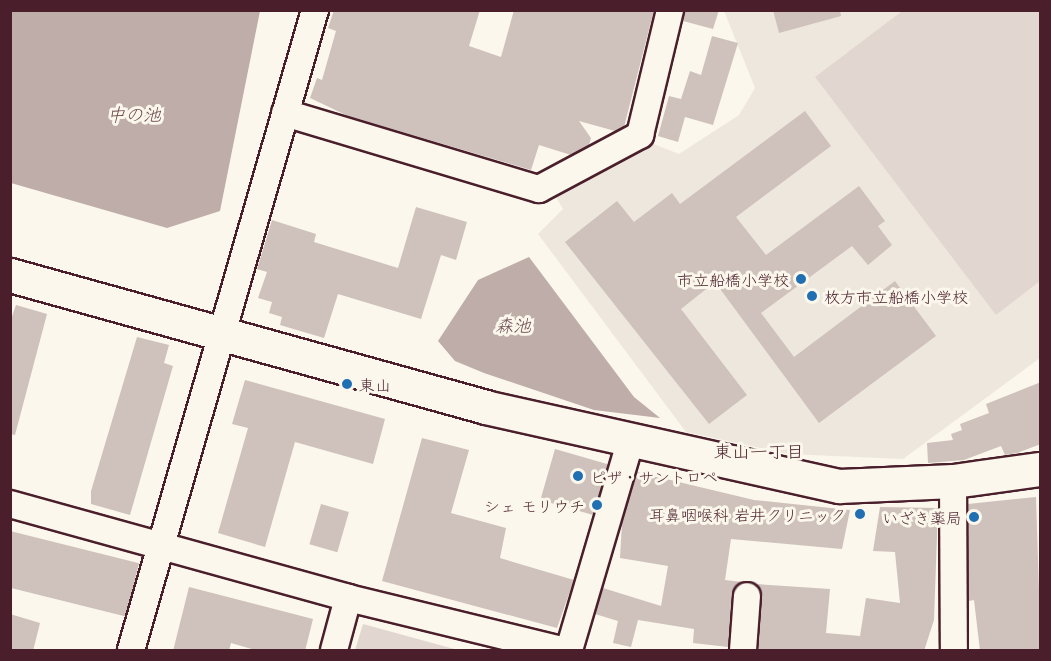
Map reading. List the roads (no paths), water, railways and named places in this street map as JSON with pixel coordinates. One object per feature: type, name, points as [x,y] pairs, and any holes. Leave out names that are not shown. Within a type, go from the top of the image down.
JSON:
[{"type":"street","points":[[131,651],[158,543],[224,334],[315,10]]},
{"type":"street","points":[[285,113],[539,189],[640,135],[670,10]]},
{"type":"street","points":[[10,276],[485,407],[838,486],[953,481],[1041,469]]},
{"type":"street","points":[[569,651],[631,439]]},
{"type":"street","points":[[953,481],[954,651]]},
{"type":"street","points":[[10,504],[158,543],[501,644],[562,651]]},
{"type":"street","points":[[743,651],[747,596]]},
{"type":"street","points":[[334,651],[348,598]]},
{"type":"water","name":"中の池","points":[[11,10],[260,11],[220,211],[167,228],[11,183]]},
{"type":"water","name":"森池","points":[[529,257],[634,397],[660,418],[594,410],[484,373],[455,361],[438,341],[478,280]]},
{"type":"place","name":"市立船橋小学校","points":[[801,279]]},
{"type":"place","name":"枚方市立船橋小学校","points":[[812,296]]},
{"type":"place","name":"東山","points":[[347,384]]},
{"type":"place","name":"ピザ・サントロペ","points":[[578,476]]},
{"type":"place","name":"シェ モリウチ","points":[[597,505]]},
{"type":"place","name":"耳鼻咽喉科 岩井クリニック","points":[[860,514]]},
{"type":"place","name":"いざき薬局","points":[[974,517]]},
{"type":"district","name":"東山一丁目","points":[[759,451]]}]
